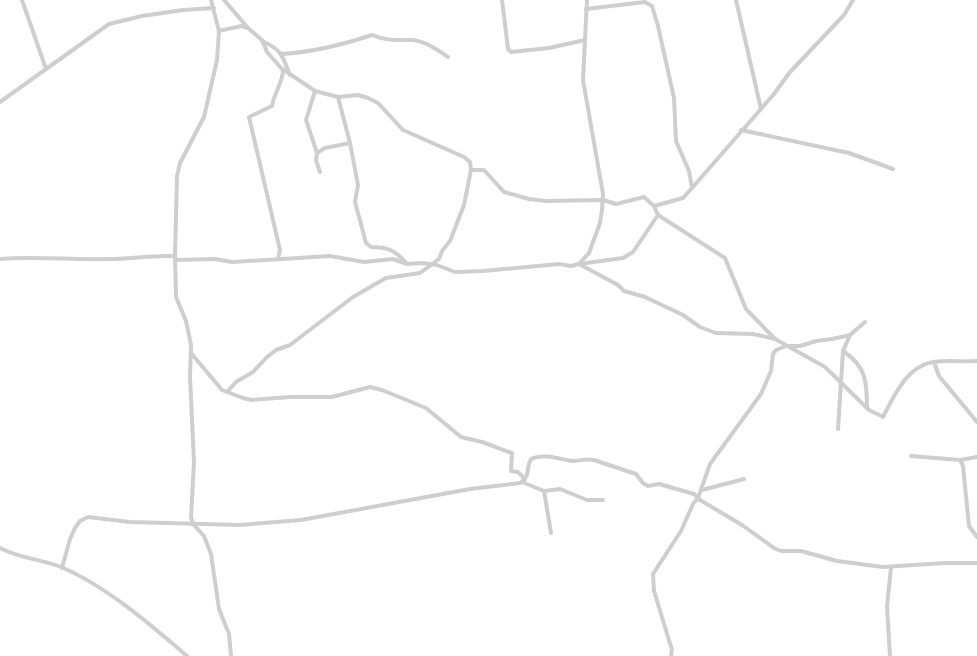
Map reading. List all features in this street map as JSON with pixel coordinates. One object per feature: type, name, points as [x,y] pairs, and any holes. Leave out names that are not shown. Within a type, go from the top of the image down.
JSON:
[{"type":"street","points":[[22,0],[46,69]]},
{"type":"street","points":[[211,0],[219,31],[217,60],[204,117],[180,163],[177,176],[175,258],[176,297],[186,321],[191,345],[190,377],[194,462],[191,517],[193,524],[204,536],[211,554],[218,604],[229,634],[231,656]]},
{"type":"street","points":[[224,0],[248,28],[262,40],[276,47],[282,54],[290,75]]},
{"type":"street","points":[[502,0],[508,49],[511,52],[549,48],[585,40]]},
{"type":"street","points":[[579,264],[589,253],[594,243],[600,223],[603,200],[598,160],[582,80],[587,0]]},
{"type":"street","points":[[736,0],[761,109]]},
{"type":"street","points":[[654,206],[684,198],[761,109],[790,72],[844,15],[853,0]]},
{"type":"street","points":[[586,9],[645,2],[652,6],[674,98],[676,141],[689,171],[692,188]]},
{"type":"street","points":[[0,102],[109,24],[142,16],[183,10],[214,8]]},
{"type":"street","points":[[219,31],[241,26],[248,28]]},
{"type":"street","points":[[282,54],[309,52],[333,47],[372,35],[381,39],[396,41],[413,40],[432,47],[448,57]]},
{"type":"street","points":[[227,392],[236,382],[253,372],[271,354],[290,345],[353,297],[386,278],[420,273],[432,265],[439,258],[450,241],[464,205],[471,170],[470,162],[464,157],[403,130],[378,103],[358,95],[338,97],[315,91],[283,70],[267,52],[262,40]]},
{"type":"street","points":[[278,259],[280,250],[249,118],[272,106],[274,96],[283,76],[283,70]]},
{"type":"street","points":[[315,91],[306,120],[317,153],[316,160],[320,172]]},
{"type":"street","points":[[338,97],[350,143],[358,185],[355,202],[366,243],[371,247],[385,247],[401,256],[407,264]]},
{"type":"street","points":[[742,130],[849,153],[893,169]]},
{"type":"street","points":[[317,153],[325,148],[350,143]]},
{"type":"street","points":[[471,170],[484,170],[504,192],[529,199],[546,201],[603,200],[616,204],[644,197],[654,206],[658,215],[726,258],[746,309],[775,339],[825,367],[867,408],[883,417],[909,375],[918,367],[934,362],[977,361]]},
{"type":"street","points":[[0,259],[109,259],[147,255],[175,258],[214,259],[232,262],[330,256],[364,262],[393,259],[407,264],[432,265],[455,272],[559,264],[572,266],[623,258],[633,252],[658,215]]},
{"type":"street","points":[[579,264],[618,285],[624,291],[646,297],[683,315],[700,328],[716,333],[752,334],[775,339]]},
{"type":"street","points":[[838,429],[843,351],[850,335],[865,322]]},
{"type":"street","points":[[671,656],[672,650],[654,591],[653,574],[681,531],[702,490],[710,464],[761,394],[771,371],[773,354],[776,350],[786,346],[800,346],[816,341],[850,335]]},
{"type":"street","points":[[843,351],[851,356],[863,370],[867,392],[867,408]]},
{"type":"street","points":[[191,353],[205,372],[222,390],[252,400],[290,397],[332,397],[370,388],[382,390],[426,408],[461,437],[482,442],[512,453],[511,471],[518,472],[524,480],[544,491],[560,489],[587,500],[603,500]]},
{"type":"street","points":[[934,362],[939,376],[977,422]]},
{"type":"street","points":[[911,456],[960,460],[977,457]]},
{"type":"street","points":[[62,568],[70,539],[80,521],[83,519],[94,517],[130,522],[240,525],[302,520],[524,480],[529,473],[529,462],[534,457],[558,458],[573,461],[588,458],[636,474],[643,483],[648,486],[659,484],[667,485],[689,492],[746,527],[774,548],[781,551],[801,551],[854,564],[891,567],[945,563],[977,563]]},
{"type":"street","points":[[960,460],[963,466],[969,526],[977,537]]},
{"type":"street","points":[[702,490],[744,479]]},
{"type":"street","points":[[544,491],[551,533]]},
{"type":"street","points":[[0,548],[16,556],[62,568],[102,590],[139,616],[187,656]]},
{"type":"street","points":[[890,656],[887,607],[891,567]]}]
